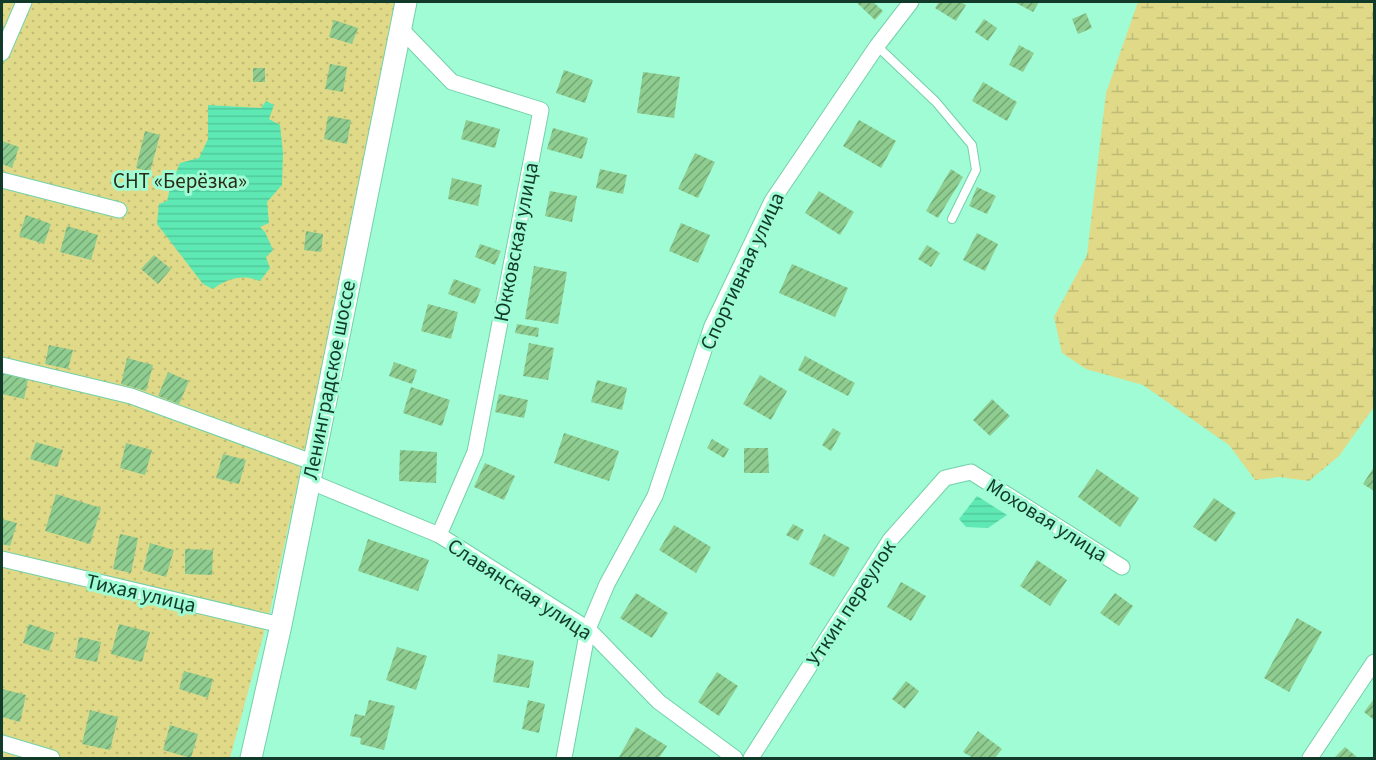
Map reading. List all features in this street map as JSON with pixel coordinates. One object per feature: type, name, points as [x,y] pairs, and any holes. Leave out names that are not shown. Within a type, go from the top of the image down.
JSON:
[{"type":"main road","name":"Ленинградское шоссе","points":[[251,759],[281,625],[399,27],[406,2]]},
{"type":"street","points":[[2,53],[24,2]]},
{"type":"street","name":"Спортивная улица","points":[[564,759],[588,629],[607,584],[655,496],[711,326],[772,201],[877,46],[911,2]]},
{"type":"street","name":"Юкковская улица","points":[[399,27],[452,82],[541,110],[475,452],[439,535]]},
{"type":"street","points":[[2,180],[119,210]]},
{"type":"street","name":"Славянская улица","points":[[2,365],[131,396],[310,471],[439,535],[588,629],[659,702],[735,759]]},
{"type":"street","name":"Моховая улица","points":[[971,472],[1122,567]]},
{"type":"street","name":"Уткин переулок","points":[[751,759],[890,540],[945,478],[971,472]]},
{"type":"street","name":"Тихая улица","points":[[2,559],[281,625]]},
{"type":"street","points":[[1310,759],[1374,662]]},
{"type":"street","points":[[2,743],[52,759]]},
{"type":"lane","points":[[877,46],[936,102],[972,145],[976,170],[952,219]]},
{"type":"green space","name":"СНТ «Берёзка»","points":[[2,2],[402,2],[270,611],[230,758],[2,758]]},
{"type":"green space","points":[[1138,2],[1374,2],[1374,407],[1339,456],[1309,481],[1279,477],[1255,480],[1229,445],[1143,385],[1086,369],[1062,353],[1054,317],[1087,255],[1106,93]]},
{"type":"shaded area","points":[[266,101],[274,105],[269,119],[280,125],[283,153],[282,185],[267,202],[269,223],[260,227],[265,232],[273,250],[266,257],[270,268],[260,281],[236,278],[213,289],[203,284],[157,224],[159,204],[167,201],[171,184],[180,178],[175,175],[180,163],[199,158],[208,139],[208,105],[261,108]]},
{"type":"shaded area","points":[[977,496],[1007,515],[988,528],[966,527],[959,519]]},
{"type":"building","points":[[856,2],[873,2],[883,11],[875,20]]},
{"type":"building","points":[[939,2],[961,2],[966,5],[956,21],[935,8]]},
{"type":"building","points":[[1014,2],[1039,2],[1033,12]]},
{"type":"building","points":[[1086,13],[1092,28],[1078,34],[1072,19]]},
{"type":"building","points":[[984,19],[997,28],[988,41],[975,32]]},
{"type":"building","points":[[334,20],[358,28],[352,44],[329,37]]},
{"type":"building","points":[[1019,45],[1034,53],[1023,72],[1009,65]]},
{"type":"building","points":[[330,64],[347,67],[343,92],[325,89]]},
{"type":"building","points":[[253,68],[265,68],[265,82],[253,82]]},
{"type":"building","points":[[564,70],[593,80],[585,103],[556,93]]},
{"type":"building","points":[[643,72],[680,77],[674,118],[637,113]]},
{"type":"building","points":[[983,82],[1017,102],[1007,121],[972,101]]},
{"type":"building","points":[[328,116],[351,120],[347,144],[324,139]]},
{"type":"building","points":[[466,120],[500,129],[495,148],[461,139]]},
{"type":"building","points":[[859,120],[896,141],[881,168],[843,146]]},
{"type":"building","points":[[553,128],[588,138],[582,159],[547,149]]},
{"type":"building","points":[[145,131],[160,135],[150,172],[136,168]]},
{"type":"building","points":[[2,141],[19,147],[12,168],[2,164]]},
{"type":"building","points":[[695,153],[715,162],[698,198],[678,189]]},
{"type":"building","points":[[600,169],[627,175],[623,194],[596,188]]},
{"type":"building","points":[[951,169],[963,177],[938,218],[926,211]]},
{"type":"building","points":[[452,178],[482,185],[478,206],[448,199]]},
{"type":"building","points":[[977,187],[996,196],[987,214],[969,206]]},
{"type":"building","points":[[550,191],[577,196],[572,222],[545,216]]},
{"type":"building","points":[[819,191],[854,212],[840,235],[805,213]]},
{"type":"building","points":[[26,215],[51,224],[44,244],[19,236]]},
{"type":"building","points":[[681,223],[710,235],[698,263],[669,251]]},
{"type":"building","points":[[67,226],[98,235],[91,260],[60,252]]},
{"type":"building","points":[[306,231],[323,234],[321,252],[304,250]]},
{"type":"building","points":[[977,233],[998,244],[985,271],[963,260]]},
{"type":"building","points":[[480,244],[501,251],[495,265],[475,257]]},
{"type":"building","points":[[927,245],[940,253],[931,267],[918,259]]},
{"type":"building","points":[[154,255],[171,269],[158,284],[141,269]]},
{"type":"building","points":[[792,264],[848,288],[835,317],[779,293]]},
{"type":"building","points":[[534,266],[567,272],[558,324],[525,319]]},
{"type":"building","points":[[454,279],[481,289],[475,304],[448,294]]},
{"type":"building","points":[[428,304],[458,312],[451,339],[421,331]]},
{"type":"building","points":[[517,324],[539,328],[538,337],[515,333]]},
{"type":"building","points":[[529,343],[554,348],[548,380],[523,376]]},
{"type":"building","points":[[49,345],[73,350],[68,369],[45,364]]},
{"type":"building","points":[[805,356],[855,383],[848,396],[798,370]]},
{"type":"building","points":[[127,358],[153,365],[146,391],[121,384]]},
{"type":"building","points":[[394,362],[417,370],[412,384],[389,376]]},
{"type":"building","points":[[168,372],[189,381],[179,404],[158,396]]},
{"type":"building","points":[[2,373],[28,380],[24,399],[2,394]]},
{"type":"building","points":[[760,375],[787,391],[771,420],[743,404]]},
{"type":"building","points":[[597,380],[627,388],[622,410],[591,402]]},
{"type":"building","points":[[411,387],[450,400],[442,426],[403,413]]},
{"type":"building","points":[[499,394],[528,400],[524,418],[495,412]]},
{"type":"building","points":[[992,399],[1010,416],[990,436],[973,420]]},
{"type":"building","points":[[833,428],[841,433],[831,451],[822,445]]},
{"type":"building","points":[[564,433],[619,451],[609,481],[554,463]]},
{"type":"building","points":[[712,439],[729,449],[724,458],[707,448]]},
{"type":"building","points":[[36,442],[63,450],[57,467],[30,459]]},
{"type":"building","points":[[126,443],[152,450],[145,475],[120,468]]},
{"type":"building","points":[[744,448],[768,448],[769,473],[744,473]]},
{"type":"building","points":[[400,450],[437,452],[436,483],[399,481]]},
{"type":"building","points":[[223,454],[246,460],[239,484],[216,478]]},
{"type":"building","points":[[485,463],[515,476],[504,500],[474,487]]},
{"type":"building","points":[[1374,467],[1374,491],[1363,484]]},
{"type":"building","points":[[1097,469],[1139,498],[1120,527],[1078,497]]},
{"type":"building","points":[[56,494],[101,508],[90,544],[45,531]]},
{"type":"building","points":[[1214,498],[1236,513],[1216,542],[1193,527]]},
{"type":"building","points":[[2,519],[17,523],[10,546],[2,544]]},
{"type":"building","points":[[793,524],[804,530],[798,541],[786,535]]},
{"type":"building","points":[[674,525],[711,547],[696,573],[659,550]]},
{"type":"building","points":[[120,534],[138,538],[131,573],[113,569]]},
{"type":"building","points":[[824,534],[850,548],[834,577],[809,564]]},
{"type":"building","points":[[368,539],[429,560],[418,591],[358,571]]},
{"type":"building","points":[[150,543],[174,550],[166,577],[143,570]]},
{"type":"building","points":[[185,549],[213,550],[212,575],[185,574]]},
{"type":"building","points":[[1037,560],[1067,580],[1050,606],[1020,586]]},
{"type":"building","points":[[901,582],[926,596],[911,621],[887,607]]},
{"type":"building","points":[[636,593],[668,613],[652,638],[620,618]]},
{"type":"building","points":[[1115,593],[1133,606],[1119,626],[1100,613]]},
{"type":"building","points":[[1297,618],[1322,632],[1289,692],[1264,678]]},
{"type":"building","points":[[29,624],[55,633],[49,651],[23,643]]},
{"type":"building","points":[[119,624],[150,632],[142,662],[111,654]]},
{"type":"building","points":[[79,637],[101,642],[97,662],[75,658]]},
{"type":"building","points":[[397,647],[427,656],[416,690],[386,680]]},
{"type":"building","points":[[498,654],[534,661],[529,688],[493,682]]},
{"type":"building","points":[[184,671],[213,679],[208,698],[179,689]]},
{"type":"building","points":[[717,672],[738,686],[719,716],[698,702]]},
{"type":"building","points":[[906,681],[919,691],[905,709],[892,699]]},
{"type":"building","points":[[2,689],[26,695],[20,722],[2,717]]},
{"type":"building","points":[[1374,699],[1374,720],[1364,712]]},
{"type":"building","points":[[369,700],[395,706],[384,750],[360,744],[361,738],[350,736],[355,714],[365,716]]},
{"type":"building","points":[[528,700],[545,704],[539,733],[522,729]]},
{"type":"building","points":[[90,710],[118,717],[110,750],[82,744]]},
{"type":"building","points":[[170,725],[198,734],[191,758],[163,750]]},
{"type":"building","points":[[636,727],[667,746],[659,758],[619,757]]},
{"type":"building","points":[[978,731],[1002,749],[995,758],[973,758],[963,752]]},
{"type":"building","points":[[1345,747],[1358,758],[1334,758]]}]
